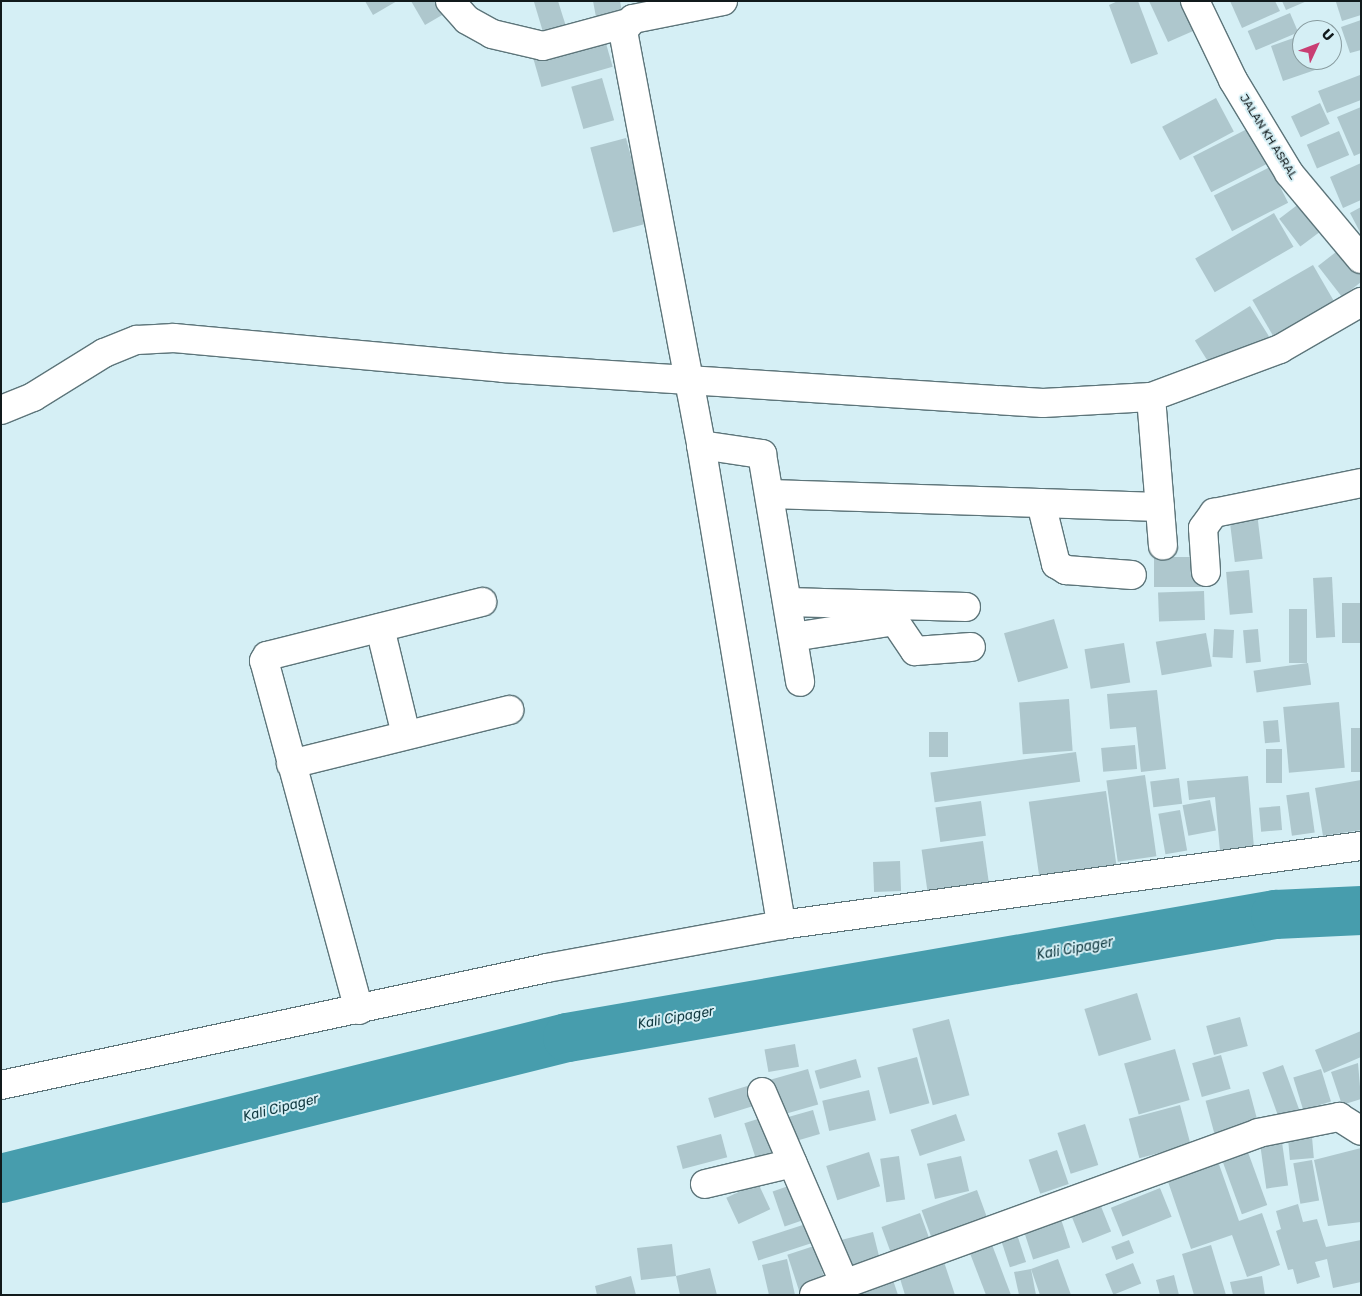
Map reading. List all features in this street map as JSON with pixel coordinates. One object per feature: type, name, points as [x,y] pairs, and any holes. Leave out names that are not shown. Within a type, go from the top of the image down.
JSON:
[{"type":"street","points":[[450,1],[467,20],[492,34],[543,46],[628,23],[723,1]]},
{"type":"street","name":"JALAN KH ASRAL","points":[[1195,1],[1233,80],[1289,172],[1359,253]]},
{"type":"street","points":[[628,23],[623,31],[635,106],[701,445],[781,925]]},
{"type":"street","points":[[1,410],[33,397],[104,353],[137,340],[174,338],[688,381],[1043,403],[1151,396],[1280,349],[1361,302]]},
{"type":"street","points":[[1151,396],[1163,546]]},
{"type":"street","points":[[701,445],[762,454],[800,682]]},
{"type":"street","points":[[1206,572],[1203,528],[1214,513],[1361,483]]},
{"type":"street","points":[[770,494],[1160,507]]},
{"type":"street","points":[[1042,503],[1056,564],[1066,570],[1132,575]]},
{"type":"street","points":[[359,1010],[264,661],[267,656],[482,602]]},
{"type":"street","points":[[788,602],[966,607]]},
{"type":"street","points":[[910,605],[915,651]]},
{"type":"street","points":[[793,636],[896,623],[915,651]]},
{"type":"street","points":[[380,628],[406,735]]},
{"type":"street","points":[[915,651],[970,646]]},
{"type":"street","points":[[291,764],[508,710]]},
{"type":"street","points":[[1,1085],[359,1010],[548,968],[781,925],[1361,846]]},
{"type":"street","points":[[762,1092],[843,1280]]},
{"type":"street","points":[[814,1295],[843,1280],[1258,1133],[1339,1117],[1361,1131]]},
{"type":"street","points":[[705,1184],[793,1163]]},
{"type":"building","points":[[365,1],[397,1],[373,15]]},
{"type":"building","points":[[411,1],[443,1],[449,11],[425,25]]},
{"type":"building","points":[[558,1],[569,36],[546,42],[534,2]]},
{"type":"building","points":[[593,1],[620,1],[624,23],[598,28]]},
{"type":"building","points":[[1118,1],[1138,1],[1158,54],[1131,64],[1109,5]]},
{"type":"building","points":[[1149,1],[1187,1],[1200,28],[1168,42]]},
{"type":"building","points":[[1230,1],[1275,1],[1280,11],[1242,28]]},
{"type":"building","points":[[1282,1],[1307,1],[1286,10]]},
{"type":"building","points":[[1361,1],[1361,15],[1342,21],[1336,2]]},
{"type":"building","points":[[1290,13],[1293,20],[1292,35],[1256,50],[1248,31]]},
{"type":"building","points":[[1361,20],[1361,50],[1350,53],[1342,27]]},
{"type":"building","points":[[603,33],[613,67],[542,87],[532,53]]},
{"type":"building","points":[[1292,39],[1292,70],[1315,70],[1283,81],[1271,46]]},
{"type":"building","points":[[1360,75],[1361,100],[1327,113],[1318,91]]},
{"type":"building","points":[[602,78],[614,120],[583,129],[571,87]]},
{"type":"building","points":[[1216,98],[1234,132],[1180,160],[1162,127]]},
{"type":"building","points":[[1320,103],[1330,124],[1301,137],[1291,117]]},
{"type":"building","points":[[1361,107],[1361,153],[1354,156],[1337,117]]},
{"type":"building","points":[[1251,127],[1269,163],[1211,192],[1193,157]]},
{"type":"building","points":[[1339,131],[1349,155],[1317,169],[1307,145]]},
{"type":"building","points":[[626,138],[649,223],[613,233],[590,148]]},
{"type":"building","points":[[1361,163],[1361,200],[1343,208],[1330,177]]},
{"type":"building","points":[[1270,167],[1288,203],[1232,231],[1214,196]]},
{"type":"building","points":[[1300,203],[1321,231],[1300,247],[1279,219]]},
{"type":"building","points":[[1361,207],[1361,234],[1350,213]]},
{"type":"building","points":[[1274,213],[1294,247],[1215,292],[1195,258]]},
{"type":"building","points":[[1345,245],[1361,265],[1361,282],[1342,297],[1318,266]]},
{"type":"building","points":[[1313,265],[1334,301],[1273,336],[1252,300]]},
{"type":"building","points":[[1250,306],[1269,337],[1214,371],[1195,340]]},
{"type":"building","points":[[1257,513],[1263,559],[1235,562],[1229,516]]},
{"type":"building","points":[[1154,557],[1201,557],[1201,587],[1154,587]]},
{"type":"building","points":[[1249,570],[1253,613],[1230,615],[1226,572]]},
{"type":"building","points":[[1332,577],[1335,637],[1316,638],[1313,578]]},
{"type":"building","points":[[1204,591],[1205,620],[1159,622],[1158,593]]},
{"type":"building","points":[[1342,603],[1361,603],[1361,643],[1342,643]]},
{"type":"building","points":[[1289,609],[1307,609],[1307,663],[1289,663]]},
{"type":"building","points":[[1054,619],[1068,668],[1018,682],[1004,633]]},
{"type":"building","points":[[1214,629],[1234,630],[1233,658],[1213,657]]},
{"type":"building","points":[[1258,629],[1261,662],[1246,663],[1243,630]]},
{"type":"building","points":[[1206,633],[1212,666],[1162,675],[1156,642]]},
{"type":"building","points":[[1124,643],[1130,683],[1091,689],[1084,649]]},
{"type":"building","points":[[1308,663],[1311,685],[1257,692],[1254,671]]},
{"type":"building","points":[[1157,690],[1166,769],[1141,772],[1136,727],[1110,729],[1107,694]]},
{"type":"building","points":[[1069,699],[1073,751],[1023,754],[1019,702]]},
{"type":"building","points":[[1339,702],[1345,768],[1289,773],[1283,707]]},
{"type":"building","points":[[1278,720],[1280,742],[1265,743],[1263,721]]},
{"type":"building","points":[[1351,728],[1361,728],[1361,772],[1351,772]]},
{"type":"building","points":[[929,732],[948,732],[948,757],[929,757]]},
{"type":"building","points":[[1135,745],[1137,769],[1103,772],[1101,748]]},
{"type":"building","points":[[1266,749],[1282,749],[1282,783],[1266,783]]},
{"type":"building","points":[[1076,752],[1080,782],[935,802],[930,772]]},
{"type":"building","points":[[1145,775],[1156,856],[1118,862],[1106,780]]},
{"type":"building","points":[[1248,776],[1254,848],[1220,851],[1215,797],[1189,800],[1187,781]]},
{"type":"building","points":[[1179,778],[1182,804],[1153,807],[1150,782]]},
{"type":"building","points":[[1361,780],[1361,830],[1323,836],[1315,788]]},
{"type":"building","points":[[1106,791],[1118,874],[1040,885],[1029,802]]},
{"type":"building","points":[[1309,792],[1315,833],[1292,836],[1286,795]]},
{"type":"building","points":[[1210,800],[1216,830],[1188,836],[1183,805]]},
{"type":"building","points":[[981,801],[986,836],[940,842],[935,807]]},
{"type":"building","points":[[1280,806],[1282,830],[1261,832],[1259,808]]},
{"type":"building","points":[[1180,810],[1187,850],[1165,854],[1158,814]]},
{"type":"building","points":[[983,841],[991,895],[929,904],[922,850]]},
{"type":"building","points":[[900,861],[901,891],[874,892],[873,862]]},
{"type":"building","points":[[1137,993],[1151,1040],[1099,1056],[1084,1009]]},
{"type":"building","points":[[1240,1017],[1248,1046],[1214,1055],[1206,1026]]},
{"type":"building","points":[[949,1019],[969,1095],[933,1105],[912,1029]]},
{"type":"building","points":[[1361,1031],[1361,1057],[1324,1073],[1315,1050]]},
{"type":"building","points":[[795,1044],[799,1067],[768,1072],[764,1049]]},
{"type":"building","points":[[1175,1049],[1190,1100],[1139,1115],[1124,1064]]},
{"type":"building","points":[[1221,1055],[1231,1089],[1202,1097],[1192,1063]]},
{"type":"building","points":[[917,1057],[929,1103],[890,1114],[877,1068]]},
{"type":"building","points":[[856,1059],[861,1077],[820,1089],[815,1071]]},
{"type":"building","points":[[1358,1063],[1361,1099],[1342,1105],[1331,1072]]},
{"type":"building","points":[[1283,1065],[1299,1109],[1278,1117],[1262,1073]]},
{"type":"building","points":[[808,1069],[818,1105],[779,1116],[769,1080]]},
{"type":"building","points":[[1321,1069],[1331,1102],[1303,1110],[1293,1077]]},
{"type":"building","points":[[757,1083],[763,1103],[714,1118],[708,1098]]},
{"type":"building","points":[[1249,1089],[1259,1126],[1215,1137],[1206,1101]]},
{"type":"building","points":[[869,1090],[876,1120],[829,1131],[822,1101]]},
{"type":"building","points":[[1180,1105],[1191,1145],[1139,1158],[1129,1119]]},
{"type":"building","points":[[813,1110],[820,1134],[788,1143],[781,1119]]},
{"type":"building","points":[[956,1114],[965,1140],[920,1156],[911,1130]]},
{"type":"building","points":[[770,1115],[783,1154],[757,1162],[744,1123]]},
{"type":"building","points":[[1085,1124],[1098,1165],[1071,1174],[1057,1133]]},
{"type":"building","points":[[721,1134],[727,1157],[683,1169],[677,1146]]},
{"type":"building","points":[[1312,1137],[1314,1158],[1290,1160],[1288,1139]]},
{"type":"building","points":[[1282,1142],[1288,1186],[1266,1189],[1260,1145]]},
{"type":"building","points":[[1245,1144],[1267,1205],[1242,1214],[1220,1153]]},
{"type":"building","points":[[1361,1148],[1361,1222],[1328,1226],[1314,1160]]},
{"type":"building","points":[[1057,1150],[1069,1184],[1040,1194],[1029,1160]]},
{"type":"building","points":[[869,1152],[880,1186],[837,1200],[826,1166]]},
{"type":"building","points":[[1215,1153],[1239,1221],[1262,1213],[1280,1265],[1247,1277],[1232,1235],[1191,1249],[1164,1170]]},
{"type":"building","points":[[899,1156],[905,1200],[886,1202],[880,1159]]},
{"type":"building","points":[[961,1156],[969,1191],[935,1199],[927,1164]]},
{"type":"building","points":[[1312,1160],[1319,1200],[1300,1204],[1293,1163]]},
{"type":"building","points":[[800,1182],[812,1217],[785,1226],[773,1191]]},
{"type":"building","points":[[758,1183],[770,1209],[739,1224],[726,1198]]},
{"type":"building","points":[[1160,1188],[1172,1217],[1122,1237],[1111,1208]]},
{"type":"building","points":[[977,1190],[988,1221],[933,1241],[922,1210]]},
{"type":"building","points":[[1098,1199],[1111,1231],[1082,1243],[1069,1211]]},
{"type":"building","points":[[1298,1204],[1303,1222],[1317,1219],[1326,1247],[1361,1240],[1361,1282],[1333,1288],[1327,1259],[1315,1262],[1320,1277],[1297,1284],[1293,1269],[1288,1270],[1276,1231],[1281,1229],[1276,1211]]},
{"type":"building","points":[[920,1213],[931,1244],[893,1258],[881,1227]]},
{"type":"building","points":[[1060,1216],[1070,1247],[1033,1259],[1023,1228]]},
{"type":"building","points":[[812,1222],[818,1241],[758,1260],[752,1241]]},
{"type":"building","points":[[1014,1225],[1026,1262],[1010,1267],[998,1230]]},
{"type":"building","points":[[873,1232],[880,1261],[844,1270],[837,1241]]},
{"type":"building","points":[[988,1234],[1011,1295],[986,1295],[966,1243]]},
{"type":"building","points":[[1129,1240],[1134,1253],[1116,1260],[1111,1247]]},
{"type":"building","points":[[672,1244],[676,1276],[641,1280],[637,1248]]},
{"type":"building","points":[[1211,1245],[1226,1295],[1194,1295],[1182,1254]]},
{"type":"building","points":[[814,1246],[827,1285],[800,1294],[787,1255]]},
{"type":"building","points":[[787,1259],[795,1295],[769,1295],[762,1265]]},
{"type":"building","points":[[943,1259],[955,1295],[905,1295],[898,1272]]},
{"type":"building","points":[[1058,1259],[1071,1295],[1040,1295],[1031,1269]]},
{"type":"building","points":[[1133,1263],[1141,1283],[1113,1295],[1105,1274]]},
{"type":"building","points":[[710,1268],[717,1295],[680,1295],[676,1276]]},
{"type":"building","points":[[1031,1269],[1036,1295],[1019,1295],[1014,1272]]},
{"type":"building","points":[[891,1274],[898,1295],[845,1295]]},
{"type":"building","points":[[1174,1275],[1179,1295],[1160,1295],[1156,1280]]},
{"type":"building","points":[[631,1276],[636,1295],[597,1295],[595,1286]]},
{"type":"building","points":[[1262,1276],[1265,1295],[1233,1295],[1230,1282]]},
{"type":"waterway","name":"Kali Cipager","points":[[1,1178],[567,1037],[1275,914],[1361,910]]}]
